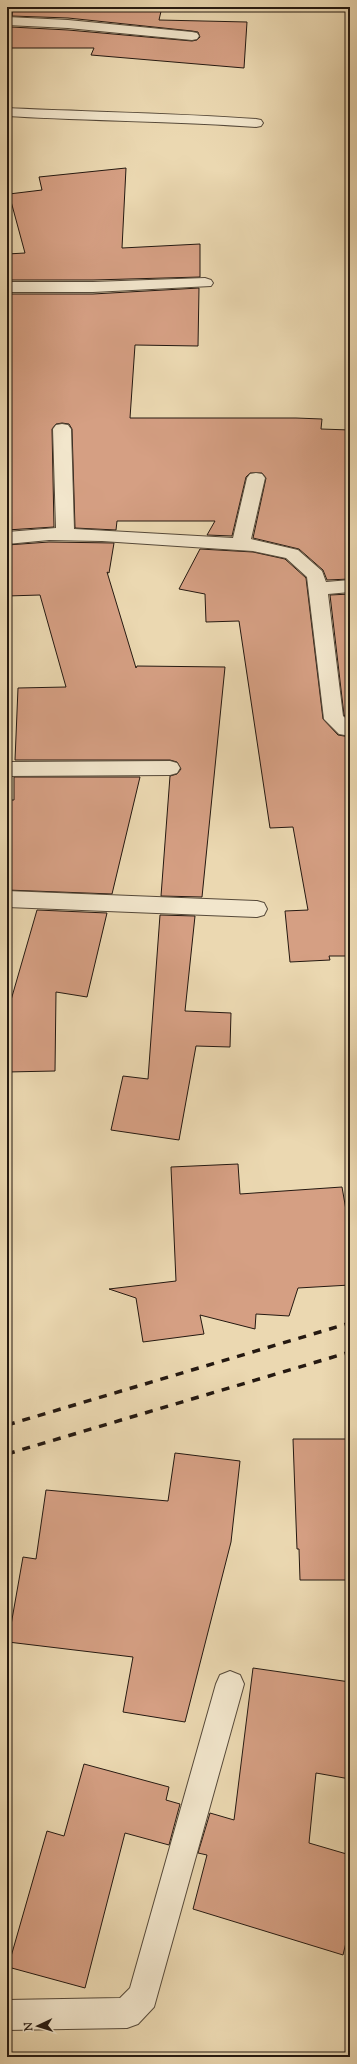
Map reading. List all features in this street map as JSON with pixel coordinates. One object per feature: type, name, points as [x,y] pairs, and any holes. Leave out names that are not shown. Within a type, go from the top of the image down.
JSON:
[{"type":"street","points":[[7,21],[68,24],[192,36]]},
{"type":"street","points":[[7,112],[94,118],[202,119],[256,122]]},
{"type":"street","points":[[7,287],[93,287],[205,283]]},
{"type":"street","points":[[62,429],[64,534]]},
{"type":"street","points":[[241,544],[256,478]]},
{"type":"street","points":[[7,538],[64,534],[102,535],[241,544],[292,554],[316,576],[319,590],[334,719],[346,729],[350,729]]},
{"type":"street","points":[[319,590],[350,586]]},
{"type":"street","points":[[7,769],[170,768]]},
{"type":"street","points":[[7,898],[178,908],[256,909]]},
{"type":"street","points":[[7,2015],[127,2013],[143,1996],[230,1684]]},
{"type":"building","points":[[13,7],[162,7],[159,20],[247,22],[244,68],[91,55],[94,48],[9,48],[11,27],[68,30],[192,41],[197,40],[200,37],[198,32],[192,31],[68,18],[12,16]]},
{"type":"building","points":[[126,168],[122,248],[200,244],[200,277],[93,280],[7,280],[7,254],[25,253],[9,194],[42,190],[39,177]]},
{"type":"building","points":[[199,288],[198,346],[135,345],[130,418],[322,419],[321,429],[350,430],[350,579],[327,580],[323,570],[299,549],[253,538],[266,478],[262,473],[250,473],[246,477],[232,536],[207,535],[215,521],[117,521],[116,530],[75,528],[72,429],[69,424],[62,423],[56,424],[52,429],[54,527],[7,530],[7,294],[93,294]]},
{"type":"building","points":[[49,542],[114,543],[109,573],[107,572],[136,668],[137,666],[225,667],[202,897],[161,896],[170,776],[177,774],[181,769],[177,762],[170,760],[15,760],[18,688],[66,687],[40,595],[7,596],[7,545]]},
{"type":"building","points":[[200,549],[253,552],[285,559],[306,578],[323,719],[338,735],[350,737],[350,956],[329,956],[330,960],[290,962],[285,911],[308,910],[293,827],[270,828],[239,621],[206,622],[205,594],[179,589]]},
{"type":"building","points":[[350,594],[350,720],[344,715],[330,595]]},
{"type":"building","points":[[14,777],[140,777],[112,894],[7,890],[7,800],[14,800]]},
{"type":"building","points":[[37,910],[107,913],[87,997],[56,992],[55,1071],[7,1072],[7,1007],[9,1007]]},
{"type":"building","points":[[160,915],[195,916],[185,1011],[231,1013],[230,1047],[196,1046],[179,1140],[111,1130],[123,1076],[148,1079]]},
{"type":"building","points":[[238,1164],[240,1194],[342,1187],[350,1233],[350,1285],[298,1288],[289,1316],[256,1314],[255,1329],[200,1315],[204,1334],[143,1342],[136,1298],[109,1289],[176,1281],[171,1167]]},
{"type":"building","points":[[293,1439],[350,1439],[350,1580],[300,1580],[299,1549],[297,1549]]},
{"type":"building","points":[[175,1453],[240,1461],[231,1542],[185,1722],[123,1712],[133,1657],[8,1642],[23,1557],[36,1559],[46,1490],[168,1501]]},
{"type":"building","points":[[253,1668],[350,1682],[350,1779],[316,1773],[309,1843],[350,1855],[350,1926],[343,1955],[193,1909],[207,1855],[198,1853],[210,1813],[234,1820]]},
{"type":"building","points":[[84,1764],[169,1787],[166,1800],[180,1804],[169,1845],[125,1833],[85,1988],[8,1967],[47,1831],[64,1836]]},
{"type":"railway","points":[[7,1425],[350,1323]]},
{"type":"railway","points":[[7,1454],[350,1352]]}]
